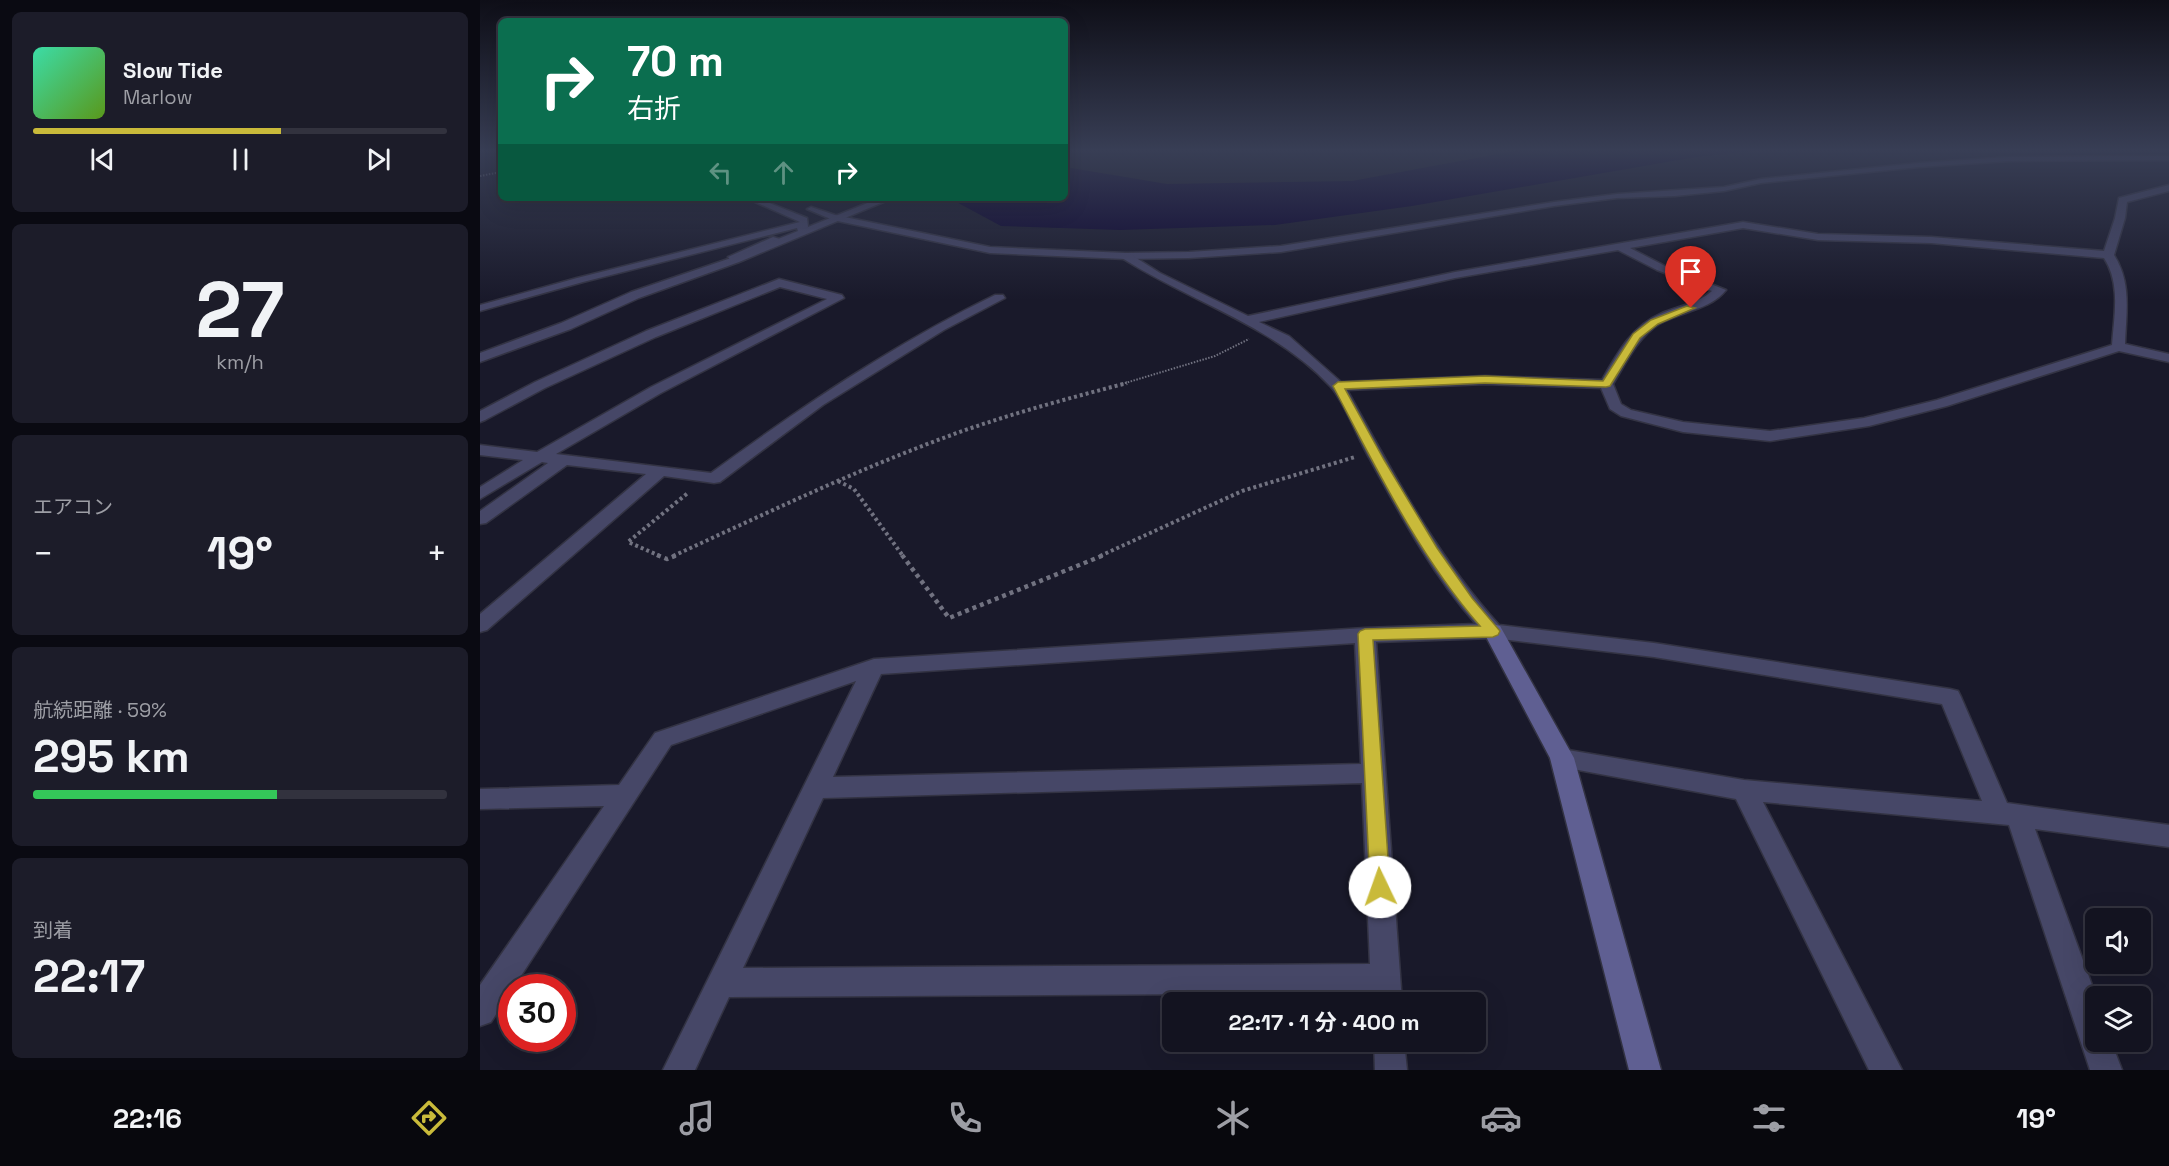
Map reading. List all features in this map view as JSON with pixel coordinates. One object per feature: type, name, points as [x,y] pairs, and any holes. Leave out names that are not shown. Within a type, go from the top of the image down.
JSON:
[{"type":"street","points":[[2108,255],[2120,218],[2122,200]]},
{"type":"street","points":[[480,358],[566,326],[635,295],[735,260],[881,201]]},
{"type":"street","points":[[1249,321],[1455,275],[1743,225],[1818,237],[1931,240],[2108,255],[2114,262],[2120,277],[2118,347]]},
{"type":"street","points":[[1606,384],[1636,336],[1654,322],[1709,302],[1720,290],[1661,268],[1618,246]]},
{"type":"street","points":[[1126,256],[1156,274],[1284,339],[1338,386],[1373,451],[1431,549],[1467,602],[1493,631],[1562,758],[1645,1070]]},
{"type":"street","points":[[480,417],[540,385],[651,334],[779,284],[838,298],[672,380],[537,457],[480,494]]},
{"type":"street","points":[[480,450],[714,478],[818,402],[929,333],[999,298]]},
{"type":"street","points":[[1606,384],[1615,406],[1626,413],[1683,427],[1770,436],[1864,423],[1942,403],[2118,347],[2169,358]]},
{"type":"street","points":[[1338,386],[1485,380],[1606,384]]},
{"type":"street","points":[[480,519],[564,460]]},
{"type":"street","points":[[480,625],[660,471]]},
{"type":"street","points":[[484,1001],[627,795],[663,739],[874,668],[1365,634],[1493,631],[1654,650],[1950,696],[2009,814],[2085,1011]]},
{"type":"street","points":[[721,983],[1386,990],[1365,634]]},
{"type":"street","points":[[679,1070],[874,668]]},
{"type":"street","points":[[1562,758],[1744,790],[2009,814],[2169,836]]},
{"type":"street","points":[[815,788],[1373,773]]},
{"type":"street","points":[[1744,790],[1887,1070]]},
{"type":"street","points":[[480,799],[627,795]]},
{"type":"street","points":[[1390,1052],[1391,1070]]},
{"type":"street","points":[[2100,1052],[2106,1070]]},
{"type":"lane","points":[[811,209],[990,250],[1126,256],[1189,255],[1281,249],[1586,200]]},
{"type":"lane","points":[[735,260],[733,257],[737,255],[804,227],[804,220],[758,201]]},
{"type":"lane","points":[[480,308],[580,280],[804,224]]},
{"type":"path","points":[[708,477],[628,542],[667,559],[838,481],[1000,418],[1129,384],[1232,350],[1264,329]]},
{"type":"path","points":[[838,481],[854,489],[949,618],[1139,540],[1203,507],[1242,491],[1373,451]]},
{"type":"shaded area","points":[[1447,200],[1275,225],[1120,230],[1001,226],[955,201]]},
{"type":"route","points":[[1380,887],[1365,634],[1493,631],[1467,602],[1431,549],[1378,460],[1338,386],[1485,380],[1606,384],[1636,336],[1654,322],[1691,308]]}]
